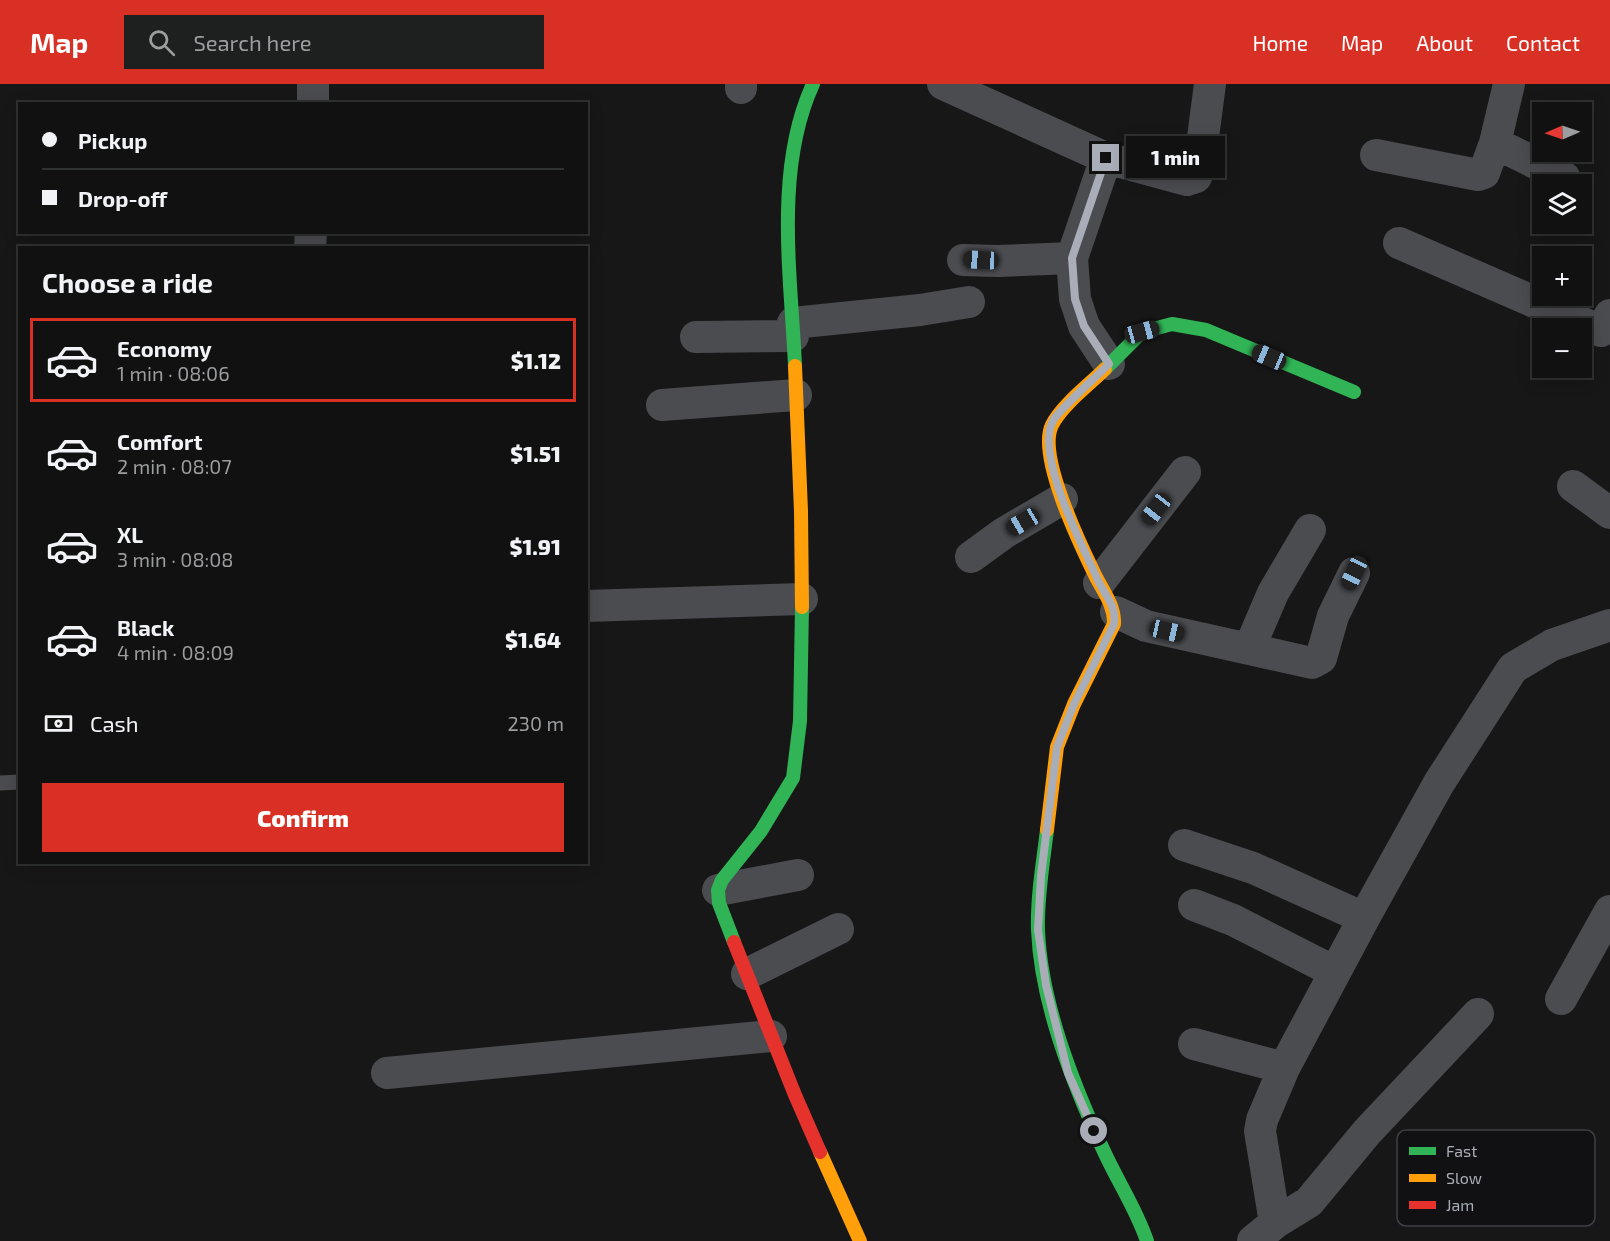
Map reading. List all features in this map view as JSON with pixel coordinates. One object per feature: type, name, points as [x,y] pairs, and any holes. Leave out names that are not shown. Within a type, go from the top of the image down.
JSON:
[{"type":"street","points":[[313,102],[314,84]]},
{"type":"street","points":[[813,84],[802,108],[792,159],[789,284],[796,395],[802,599],[800,721],[793,778],[761,831],[722,880],[718,890],[719,903],[771,1036],[860,1241]]},
{"type":"street","points":[[943,84],[1106,158],[1188,180],[1196,177],[1199,168],[1210,84]]},
{"type":"street","points":[[1376,155],[1478,175],[1484,173],[1495,143],[1509,84]]},
{"type":"street","points":[[1495,143],[1558,174]]},
{"type":"street","points":[[1106,158],[1072,258],[1075,299],[1084,326],[1109,364]]},
{"type":"street","points":[[1399,243],[1601,331],[1610,315]]},
{"type":"street","points":[[963,260],[1072,258]]},
{"type":"street","points":[[696,337],[793,330],[969,302]]},
{"type":"street","points":[[1354,392],[1206,330],[1172,324],[1142,332],[1055,419],[1048,433],[1048,448],[1062,499],[1099,583],[1116,612],[1146,626],[1311,663],[1317,662],[1321,658],[1333,616],[1354,573]]},
{"type":"street","points":[[662,405],[796,395]]},
{"type":"street","points":[[1099,583],[1185,472]]},
{"type":"street","points":[[1573,486],[1610,513]]},
{"type":"street","points":[[971,557],[1004,533],[1062,499]]},
{"type":"street","points":[[1249,649],[1272,593],[1310,530]]},
{"type":"street","points":[[588,606],[802,599]]},
{"type":"street","points":[[1116,612],[1114,624],[1074,704],[1057,747],[1041,876],[1038,930],[1046,985],[1068,1073],[1103,1150],[1140,1220],[1147,1241]]},
{"type":"street","points":[[1264,1232],[1260,1131],[1262,1120],[1284,1068],[1439,783],[1513,668],[1552,645],[1610,625]]},
{"type":"street","points":[[1184,845],[1253,868],[1364,918]]},
{"type":"street","points":[[718,890],[798,876]]},
{"type":"street","points":[[1194,905],[1233,920],[1335,972]]},
{"type":"street","points":[[1560,999],[1610,911]]},
{"type":"street","points":[[747,974],[838,930]]},
{"type":"street","points":[[1264,1232],[1309,1202],[1367,1132],[1478,1014]]},
{"type":"street","points":[[387,1073],[771,1036]]},
{"type":"street","points":[[1194,1044],[1284,1068]]},
{"type":"lane","points":[[0,783],[18,782]]},
{"type":"traffic: fast","points":[[795,366],[789,259],[789,187],[793,151],[801,117],[813,84]]},
{"type":"traffic: fast","points":[[1105,369],[1142,332],[1172,324],[1206,330],[1354,392]]},
{"type":"traffic: fast","points":[[734,942],[719,903],[718,890],[722,880],[761,831],[793,778],[800,721],[802,607]]},
{"type":"traffic: fast","points":[[1047,830],[1038,918],[1040,958],[1045,985],[1069,1069],[1102,1147],[1147,1241]]},
{"type":"traffic: slow","points":[[795,366],[802,607]]},
{"type":"traffic: slow","points":[[1047,830],[1057,747],[1074,704],[1114,624],[1110,604],[1079,542],[1062,499],[1050,457],[1049,439],[1052,425],[1062,410],[1105,369]]},
{"type":"traffic: slow","points":[[820,1152],[860,1241]]},
{"type":"traffic: jam","points":[[734,942],[820,1152]]},
{"type":"route","points":[[1094,1131],[1068,1073],[1046,985],[1038,930],[1041,876],[1057,747],[1074,704],[1114,624],[1116,612],[1099,583],[1062,499],[1048,448],[1048,433],[1055,419],[1109,364],[1084,326],[1075,299],[1072,258],[1106,158]]}]
